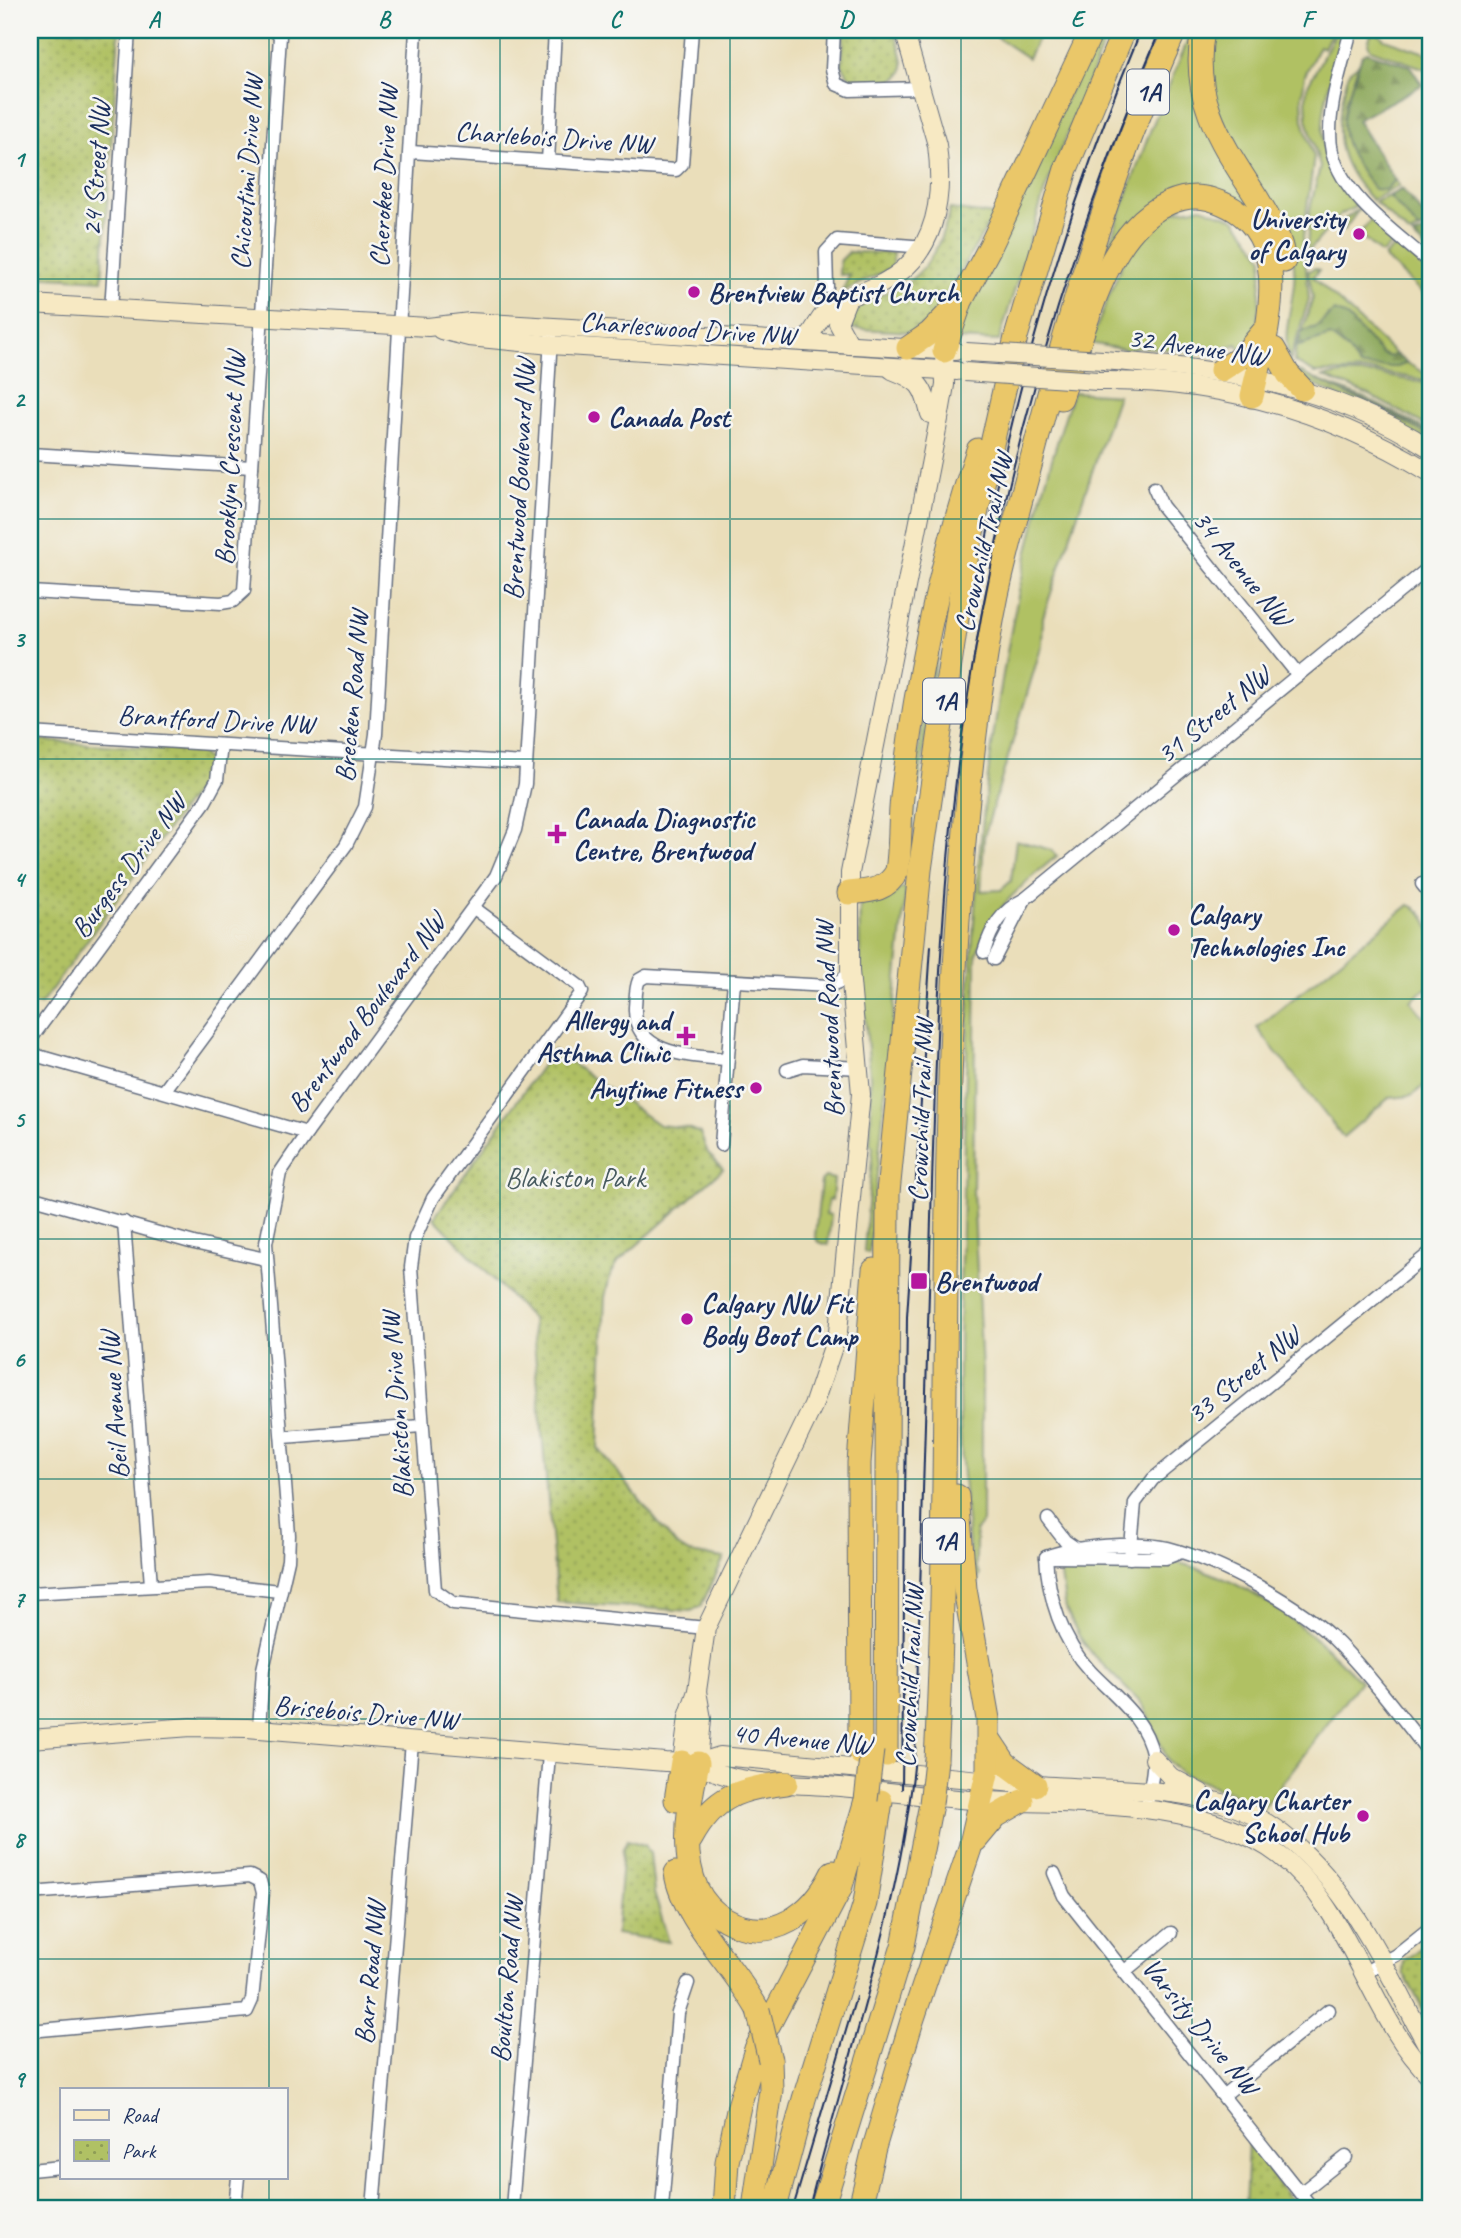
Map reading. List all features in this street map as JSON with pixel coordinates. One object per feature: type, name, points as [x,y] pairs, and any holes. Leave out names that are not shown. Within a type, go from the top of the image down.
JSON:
[{"type":"highway","points":[[948,360],[961,301],[991,245],[1092,30]]},
{"type":"highway","name":"Crowchild Trail NW","points":[[775,2208],[804,2099],[865,1903],[867,1800],[873,1753],[886,1708],[888,1193],[919,883],[965,564],[1016,337],[1066,169],[1124,30]]},
{"type":"highway","name":"Crowchild Trail NW","points":[[822,2208],[903,1946],[936,1760],[943,1632],[950,1047],[962,867],[973,755],[997,596],[1067,324],[1114,181],[1175,30]]},
{"type":"highway","points":[[1203,30],[1198,65],[1201,90],[1211,120],[1273,223],[1283,250],[1286,279],[1284,307],[1269,339],[1220,370]]},
{"type":"highway","points":[[1031,461],[1049,431],[1107,273],[1119,248],[1153,210],[1181,198],[1205,197],[1231,206],[1252,222],[1265,244],[1272,268],[1269,339],[1259,388]]},
{"type":"highway","points":[[908,348],[930,333],[961,301]]},
{"type":"highway","points":[[849,892],[882,888],[892,881],[897,871],[902,799],[919,678],[952,527],[1016,337]]},
{"type":"highway","points":[[1269,339],[1288,374],[1302,389]]},
{"type":"highway","points":[[873,1753],[857,1582],[859,1463],[876,1250],[888,1193]]},
{"type":"highway","points":[[860,2208],[874,2148],[911,2024],[970,1848],[985,1790],[990,1742],[965,1589],[953,1442],[945,1421]]},
{"type":"highway","points":[[970,1848],[996,1816],[1029,1793],[990,1742]]},
{"type":"highway","points":[[690,1763],[692,1789],[689,1842],[694,1882],[710,1908],[740,1926],[774,1928],[798,1917],[825,1888],[867,1800]]},
{"type":"highway","points":[[690,1763],[676,1802],[674,1856],[678,1882],[687,1906],[743,1982],[758,2011],[770,2060],[771,2090],[754,2208]]},
{"type":"highway","points":[[689,1842],[706,1815],[721,1801],[745,1789],[786,1783]]},
{"type":"highway","points":[[724,2208],[727,2162],[738,2106],[756,2049],[840,1889],[867,1800]]},
{"type":"street","name":"24 Street NW","points":[[111,310],[129,30]]},
{"type":"street","name":"Chicoutimi Drive NW","points":[[262,319],[280,36],[275,30]]},
{"type":"street","name":"Cherokee Drive NW","points":[[400,326],[416,30]]},
{"type":"street","points":[[548,161],[555,30]]},
{"type":"street","name":"Charlebois Drive NW","points":[[411,152],[676,170],[682,164],[692,30]]},
{"type":"street","points":[[835,30],[832,69],[836,84],[850,90],[920,88]]},
{"type":"street","points":[[805,342],[824,313],[835,303],[886,282],[911,264],[925,247],[933,228],[940,164],[904,30]]},
{"type":"street","points":[[1351,30],[1332,116],[1331,139],[1335,161],[1362,200],[1431,264]]},
{"type":"street","points":[[827,287],[826,253],[837,240],[925,247]]},
{"type":"street","points":[[847,300],[838,323],[850,345]]},
{"type":"street","name":"Charleswood Drive NW","points":[[30,304],[428,327],[469,337],[551,336],[805,342],[908,348],[948,360]]},
{"type":"street","name":"Brooklyn Crescent NW","points":[[30,592],[221,603],[237,598],[246,584],[262,319]]},
{"type":"street","name":"Brecken Road NW","points":[[164,1091],[351,836],[365,807],[374,752],[400,326]]},
{"type":"street","name":"Charleswood Drive NW","points":[[551,336],[883,366],[948,360]]},
{"type":"street","name":"Brentwood Boulevard NW","points":[[259,1729],[263,1669],[288,1560],[289,1535],[284,1437],[265,1259],[273,1196],[280,1173],[307,1133],[474,908],[508,851],[522,806],[551,336]]},
{"type":"street","name":"32 Avenue NW","points":[[948,360],[1103,360],[1220,370],[1337,424],[1429,473]]},
{"type":"street","name":"32 Avenue NW","points":[[948,360],[965,372],[1098,381],[1302,389],[1341,402],[1402,430],[1431,449]]},
{"type":"street","name":"Brentwood Road NW","points":[[932,448],[930,414],[948,360]]},
{"type":"street","name":"Brentwood Road NW","points":[[690,1763],[688,1717],[697,1691],[706,1628],[813,1406],[832,1358],[848,1255],[858,1149],[860,1068],[850,971],[849,892],[864,792],[914,560],[948,360]]},
{"type":"street","points":[[883,366],[918,383],[924,390],[930,414]]},
{"type":"street","points":[[30,454],[253,467]]},
{"type":"street","name":"34 Avenue NW","points":[[1154,488],[1167,513],[1298,675]]},
{"type":"street","name":"31 Street NW","points":[[989,955],[1025,899],[1431,566]]},
{"type":"street","name":"Brantford Drive NW","points":[[30,733],[525,763]]},
{"type":"street","name":"Burgess Drive NW","points":[[30,1040],[205,802],[217,780],[221,745]]},
{"type":"street","points":[[1422,884],[1431,895]]},
{"type":"street","name":"Blakiston Drive NW","points":[[474,908],[579,986],[582,992],[433,1198],[420,1222],[411,1267],[435,1590],[446,1600],[706,1628]]},
{"type":"street","points":[[726,1059],[672,1054],[638,1030],[634,1023],[636,985],[646,976],[829,986],[841,981],[850,971]]},
{"type":"street","points":[[721,1145],[734,981]]},
{"type":"street","points":[[30,1048],[38,1056],[307,1133]]},
{"type":"street","points":[[787,1070],[803,1065],[860,1068]]},
{"type":"street","points":[[30,1197],[194,1243],[265,1259]]},
{"type":"street","name":"Beil Avenue NW","points":[[124,1222],[151,1585]]},
{"type":"street","name":"33 Street NW","points":[[1130,1552],[1135,1503],[1153,1479],[1431,1252]]},
{"type":"street","points":[[284,1437],[421,1426]]},
{"type":"street","points":[[1048,1519],[1065,1541],[1078,1550]]},
{"type":"street","points":[[1046,1557],[1063,1560],[1168,1548],[1205,1559],[1233,1573],[1298,1612],[1338,1643],[1431,1755]]},
{"type":"street","points":[[1046,1557],[1061,1551],[1130,1552]]},
{"type":"street","points":[[1046,1557],[1047,1579],[1056,1611],[1070,1643],[1091,1671],[1134,1713],[1154,1759],[1178,1781],[1220,1802]]},
{"type":"street","points":[[30,1593],[209,1583],[279,1591]]},
{"type":"street","name":"Brisebois Drive NW","points":[[30,1739],[191,1727],[259,1729],[549,1754],[690,1763]]},
{"type":"street","name":"Barr Road NW","points":[[373,2208],[412,1742]]},
{"type":"street","name":"Boulton Road NW","points":[[512,2208],[549,1754]]},
{"type":"street","name":"40 Avenue NW","points":[[690,1763],[720,1756],[985,1790]]},
{"type":"street","points":[[1147,1810],[1154,1759]]},
{"type":"street","name":"40 Avenue NW","points":[[690,1763],[716,1774],[786,1783],[1029,1793],[1147,1810],[1233,1830],[1278,1855],[1316,1893],[1407,2046],[1431,2077]]},
{"type":"street","name":"40 Avenue NW","points":[[1029,1793],[1149,1791],[1220,1802],[1267,1823],[1308,1856],[1342,1896],[1431,2052]]},
{"type":"street","name":"Varsity Drive NW","points":[[1054,1873],[1064,1896],[1302,2192],[1312,2208]]},
{"type":"street","points":[[30,1893],[250,1876],[260,1881],[263,1893],[252,2000],[247,2011],[30,2031]]},
{"type":"street","points":[[1365,1972],[1382,1963],[1431,1927]]},
{"type":"street","points":[[1125,1971],[1171,1933]]},
{"type":"street","points":[[662,2208],[677,2013],[688,1983]]},
{"type":"street","points":[[1224,2095],[1329,2010]]},
{"type":"street","points":[[1302,2192],[1346,2157]]},
{"type":"street","points":[[30,2170],[60,2167]]},
{"type":"street","points":[[235,2208],[238,2178]]},
{"type":"green space","points":[[30,30],[119,30],[102,280],[30,276]]},
{"type":"green space","points":[[844,30],[894,30],[903,65],[898,78],[877,82],[850,78],[842,65]]},
{"type":"green space","points":[[991,30],[1042,30],[1028,58],[999,39]]},
{"type":"green space","points":[[1098,30],[1109,30],[1045,190],[999,341],[957,339],[958,330]]},
{"type":"green space","points":[[1192,30],[1194,53],[1265,221],[1201,194],[1105,255],[1151,129]]},
{"type":"green space","points":[[1210,30],[1333,30],[1324,48],[1319,46],[1305,75],[1302,96],[1303,120],[1314,157],[1303,237],[1309,299],[1290,360],[1287,335],[1294,282],[1292,255],[1222,124],[1210,81]]},
{"type":"green space","points":[[1337,30],[1344,30],[1325,103],[1323,141],[1333,176],[1357,206],[1340,215],[1307,253],[1309,213],[1320,167],[1307,119],[1307,87]]},
{"type":"green space","points":[[1378,33],[1384,39],[1431,55],[1431,71],[1370,49],[1368,43],[1371,34]]},
{"type":"green space","points":[[1367,52],[1410,66],[1422,85],[1357,120],[1395,180],[1385,190],[1374,189],[1360,169],[1350,152],[1343,125],[1348,95],[1362,55]]},
{"type":"green space","points":[[1359,64],[1345,103],[1385,190],[1395,180],[1399,186],[1372,200],[1350,171],[1340,144],[1340,114],[1347,79],[1350,71]]},
{"type":"green space","points":[[1402,189],[1431,225],[1419,230],[1389,196]]},
{"type":"green space","points":[[1389,196],[1419,230],[1409,234],[1375,202]]},
{"type":"green space","points":[[1201,207],[1235,219],[1263,257],[1257,328],[1242,351],[1237,344],[1213,353],[1141,347],[1126,350],[1090,343],[1133,243],[1168,212]]},
{"type":"green space","points":[[1360,208],[1344,230],[1338,224]]},
{"type":"green space","points":[[950,209],[994,215],[931,321],[910,332],[845,328],[849,310],[909,281],[924,267],[940,239]]},
{"type":"green space","points":[[1371,220],[1395,241],[1381,254],[1359,234]]},
{"type":"green space","points":[[1431,230],[1431,254],[1412,236]]},
{"type":"green space","points":[[1398,243],[1431,274],[1431,301],[1384,257]]},
{"type":"green space","points":[[849,252],[893,253],[892,268],[842,292],[850,274],[839,275],[840,261]]},
{"type":"green space","points":[[1315,268],[1319,270],[1313,277],[1395,354],[1390,357],[1382,354],[1345,315],[1329,314],[1317,327],[1302,331],[1313,298],[1308,271]]},
{"type":"green space","points":[[1334,311],[1345,315],[1382,354],[1390,357],[1395,354],[1407,363],[1397,367],[1360,367],[1347,349],[1330,336],[1296,347],[1302,331],[1317,327]]},
{"type":"green space","points":[[1331,336],[1347,349],[1360,367],[1397,367],[1407,363],[1431,377],[1431,381],[1372,371],[1315,373],[1294,362],[1296,347]]},
{"type":"green space","points":[[1293,369],[1391,415],[1431,437],[1431,442],[1301,378]]},
{"type":"green space","points":[[1375,374],[1431,384],[1431,428],[1369,395],[1324,377]]},
{"type":"green space","points":[[1317,380],[1367,399],[1429,431],[1431,435],[1375,405]]},
{"type":"green space","points":[[1073,392],[1118,395],[1043,617],[1042,644],[984,837],[981,891],[1001,890],[1011,881],[1016,840],[1051,850],[1057,856],[1020,888],[998,912],[976,957],[973,1191],[982,1372],[982,1522],[976,1530],[976,1567],[980,1574],[976,1588],[973,1588],[962,1466],[959,1321],[969,993],[976,892],[1000,691],[1019,591],[1043,492]]},
{"type":"green space","points":[[934,651],[937,653],[911,844],[906,843],[906,833]]},
{"type":"green space","points":[[30,740],[199,751],[210,762],[210,771],[41,1004],[30,1004]]},
{"type":"green space","points":[[901,888],[906,888],[869,1253],[864,1252],[873,1146],[870,1145],[870,1085],[861,964],[860,904],[886,901]]},
{"type":"green space","points":[[1409,905],[1426,919],[1432,939],[1431,984],[1411,1001],[1431,1026],[1431,1080],[1411,1096],[1389,1098],[1343,1137],[1257,1028]]},
{"type":"green space","name":"Blakiston Park","points":[[553,1050],[659,1125],[688,1128],[700,1133],[708,1153],[723,1169],[618,1262],[610,1276],[605,1297],[598,1448],[676,1545],[689,1553],[724,1558],[701,1606],[691,1611],[557,1602],[532,1319],[434,1218]]},
{"type":"green space","points":[[825,1177],[834,1179],[832,1200],[828,1200],[826,1214],[831,1215],[828,1245],[818,1242],[815,1236],[821,1181]]},
{"type":"green space","points":[[1175,1562],[1227,1580],[1276,1608],[1320,1643],[1360,1681],[1261,1811],[1231,1793],[1180,1773],[1168,1761],[1143,1705],[1094,1656],[1079,1636],[1066,1610],[1060,1569],[1065,1564]]},
{"type":"green space","points":[[627,1840],[645,1845],[650,1853],[654,1893],[669,1942],[616,1934],[623,1849]]},
{"type":"green space","points":[[1431,1939],[1431,2023],[1403,1973],[1404,1961]]},
{"type":"green space","points":[[1248,2142],[1296,2208],[1245,2208]]},
{"type":"tram line","points":[[986,541],[1015,410],[1051,281],[1093,155],[1141,30]]},
{"type":"tram line","points":[[809,2208],[885,1929],[908,1815],[915,1757],[939,993],[954,799],[976,643],[1014,464],[1064,288],[1093,201],[1160,30]]},
{"type":"tram line","points":[[902,1789],[907,1317],[931,946]]},
{"type":"tram line","points":[[793,2208],[856,1997]]},
{"type":"place","name":"University of Calgary","points":[[1359,234]]},
{"type":"place","name":"Brentview Baptist Church","points":[[694,292]]},
{"type":"place","name":"Canada Post","points":[[594,417]]},
{"type":"place","name":"Canada Diagnostic Centre, Brentwood","points":[[557,834]]},
{"type":"place","name":"Calgary Technologies Inc","points":[[1174,930]]},
{"type":"place","name":"Allergy and Asthma Clinic","points":[[686,1036]]},
{"type":"place","name":"Anytime Fitness","points":[[756,1088]]},
{"type":"place","name":"Brentwood","points":[[919,1281]]},
{"type":"place","name":"Calgary NW Fit Body Boot Camp","points":[[687,1319]]},
{"type":"place","name":"Calgary Charter School Hub","points":[[1363,1816]]}]
